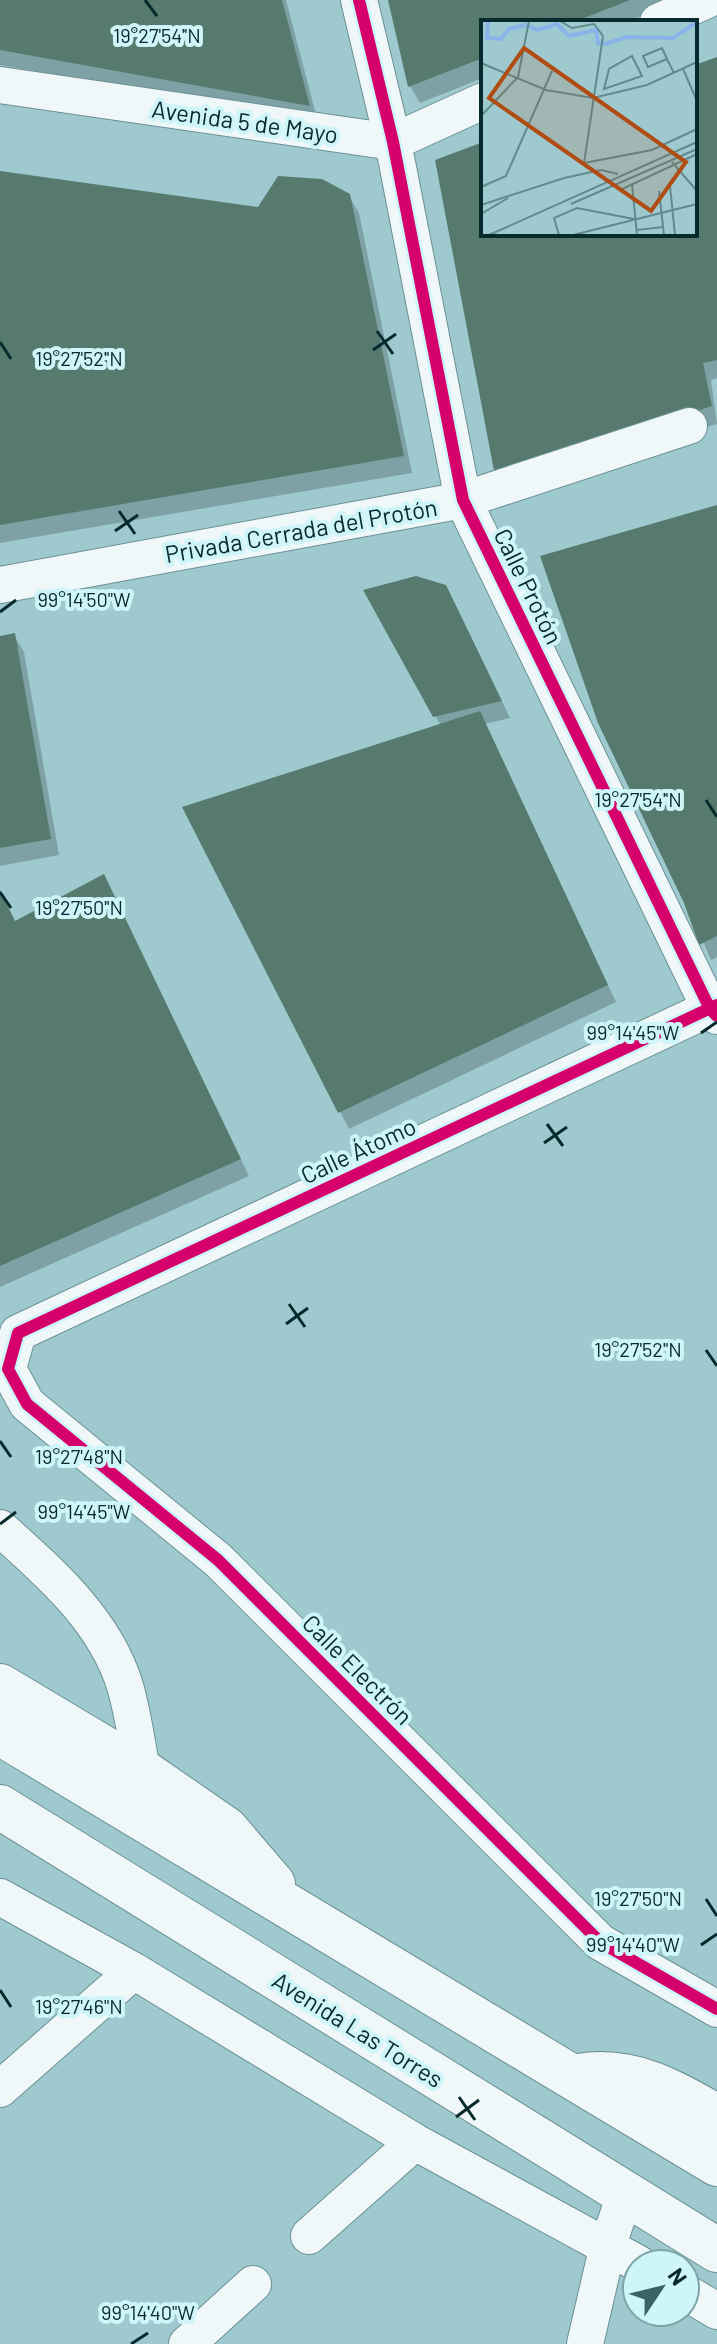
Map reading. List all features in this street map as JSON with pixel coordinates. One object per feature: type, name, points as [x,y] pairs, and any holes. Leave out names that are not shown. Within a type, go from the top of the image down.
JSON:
[{"type":"highway","points":[[0,1686],[142,1771],[226,1829],[295,1911]]},
{"type":"highway","points":[[0,1733],[717,2164]]},
{"type":"highway","name":"Avenida Las Torres","points":[[0,1807],[717,2250]]},
{"type":"highway","points":[[572,2077],[602,2072],[661,2084],[717,2117]]},
{"type":"street","name":"Calle Protón","points":[[359,0],[393,142],[463,500],[715,1010]]},
{"type":"street","points":[[662,20],[707,0]]},
{"type":"street","name":"Avenida 5 de Mayo","points":[[0,85],[393,142]]},
{"type":"street","points":[[393,142],[481,102]]},
{"type":"street","name":"Privada Cerrada del Protón","points":[[0,585],[463,500],[689,426]]},
{"type":"street","name":"Calle Átomo","points":[[18,1333],[715,1010]]},
{"type":"street","name":"Calle Electrón","points":[[18,1333],[8,1369],[27,1404],[218,1560],[600,1942],[717,2009]]},
{"type":"street","points":[[0,1528],[59,1581],[94,1627],[125,1684],[142,1771]]},
{"type":"street","points":[[0,1897],[134,1971],[415,2142],[621,2253]]},
{"type":"street","points":[[0,2089],[134,1971]]},
{"type":"street","points":[[309,2236],[415,2142]]},
{"type":"street","points":[[585,2344],[608,2245],[625,2194]]},
{"type":"street","points":[[187,2344],[253,2284]]},
{"type":"building","points":[[0,0],[282,0],[310,106],[0,50]]},
{"type":"building","points":[[388,0],[630,0],[579,20],[481,20],[481,59],[408,87]]},
{"type":"building","points":[[717,57],[717,360],[703,363],[712,406],[495,476],[435,160],[481,143],[481,236],[697,236],[697,64]]},
{"type":"building","points":[[0,171],[258,207],[278,176],[322,179],[350,194],[404,456],[0,525]]},
{"type":"building","points":[[717,505],[717,936],[699,945],[684,903],[598,723],[540,556]]},
{"type":"building","points":[[416,576],[446,585],[502,701],[433,717],[363,590]]},
{"type":"building","points":[[15,633],[51,839],[0,848],[0,636]]},
{"type":"building","points":[[480,711],[608,985],[338,1113],[182,807]]},
{"type":"building","points":[[104,874],[241,1159],[0,1266],[0,890],[15,921]]},
{"type":"cycle path","points":[[359,0],[393,142],[463,500],[710,1009],[717,1016]]},
{"type":"cycle path","points":[[717,1005],[18,1333],[8,1369],[27,1404],[218,1560],[600,1942],[717,2009]]}]
